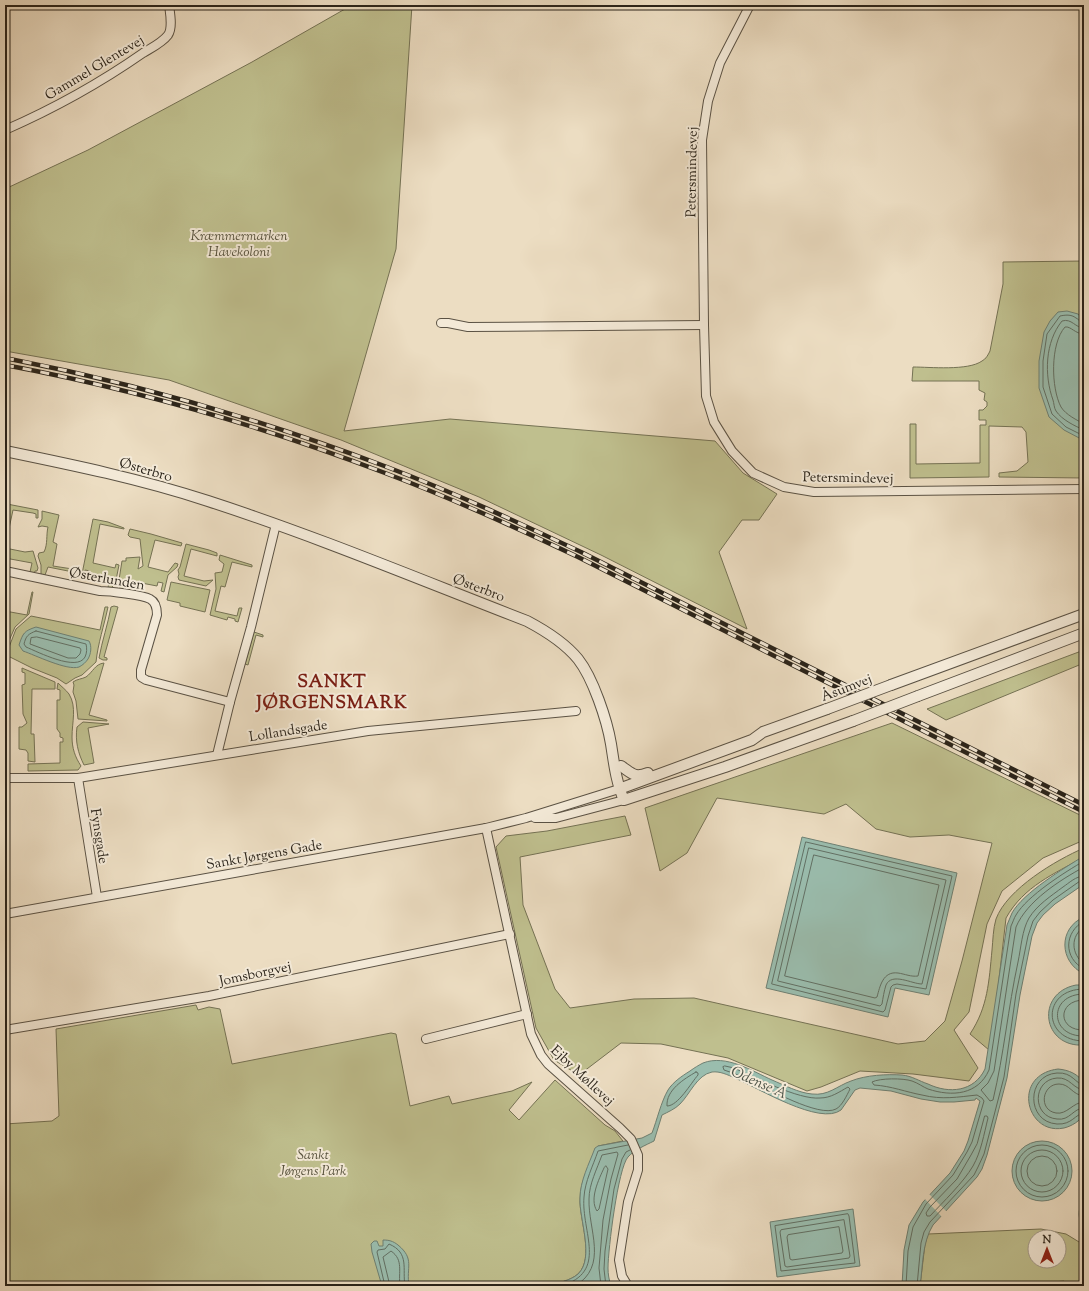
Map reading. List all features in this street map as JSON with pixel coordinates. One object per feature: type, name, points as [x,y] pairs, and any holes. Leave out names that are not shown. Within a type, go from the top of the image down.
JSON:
[{"type":"street","name":"Gammel Glentevej","points":[[5,130],[33,118],[77,94],[160,42],[168,35],[170,27],[169,5]]},
{"type":"street","name":"Petersmindevej","points":[[750,5],[720,63],[708,102],[702,140],[706,396],[714,422],[732,451],[753,473],[784,487],[814,492],[1052,488],[1084,489]]},
{"type":"street","points":[[441,322],[468,327],[704,325]]},
{"type":"street","name":"Østerbro","points":[[5,452],[109,473],[207,500],[276,524],[527,621],[562,643],[578,659],[591,681],[611,743],[618,756],[624,788]]},
{"type":"street","points":[[217,755],[251,627],[276,524]]},
{"type":"street","name":"Østerlunden","points":[[5,571],[100,591],[109,591],[150,599],[156,606],[157,615],[141,670],[141,677],[146,680],[230,702]]},
{"type":"street","name":"Åsumvej","points":[[624,788],[752,740],[763,732],[1084,614]]},
{"type":"street","points":[[627,799],[725,767],[853,721],[1084,633]]},
{"type":"street","name":"Lollandsgade","points":[[5,778],[78,778],[368,731],[576,712]]},
{"type":"street","points":[[621,766],[639,776],[763,732]]},
{"type":"street","name":"Østerbro","points":[[611,743],[612,757],[627,799]]},
{"type":"street","name":"Fynsgade","points":[[78,778],[97,897]]},
{"type":"street","name":"Sankt Jørgens Gade","points":[[5,914],[486,828],[526,818],[624,788]]},
{"type":"street","name":"Sankt Jørgens Gade","points":[[526,818],[556,818],[627,799]]},
{"type":"street","name":"Ejby Møllevej","points":[[486,828],[531,1034],[541,1055],[548,1064],[620,1128],[635,1146],[638,1155],[638,1170],[628,1202],[619,1260],[622,1276],[628,1286]]},
{"type":"street","name":"Jomsborgvej","points":[[5,1030],[209,996],[510,934]]},
{"type":"street","points":[[426,1039],[527,1014]]},
{"type":"green space","name":"Kræmmermarken Havekoloni","points":[[352,5],[412,5],[396,249],[344,431],[450,419],[715,441],[743,473],[777,494],[759,520],[742,520],[719,552],[747,629],[601,555],[479,497],[341,440],[169,380],[5,351],[5,189],[88,150],[252,62]]},
{"type":"green space","points":[[1084,261],[1084,478],[999,477],[999,473],[1017,471],[1028,462],[1026,432],[1022,427],[989,426],[989,477],[910,478],[910,424],[916,424],[916,464],[980,463],[980,425],[986,425],[986,420],[979,420],[979,410],[983,410],[987,406],[987,402],[984,400],[985,393],[979,390],[979,381],[912,381],[913,367],[949,368],[968,366],[976,364],[986,358],[990,351],[1003,284],[1003,262]]},
{"type":"green space","points":[[7,504],[38,510],[38,518],[36,518],[36,514],[33,513],[13,510],[5,547],[5,513]]},
{"type":"green space","points":[[42,511],[59,515],[53,542],[57,544],[53,566],[79,570],[78,573],[48,567],[45,575],[41,575],[41,565],[38,556],[39,553],[44,552],[48,527],[38,527],[42,519]]},
{"type":"green space","points":[[93,519],[108,522],[124,528],[100,524],[93,563],[115,568],[116,564],[119,565],[115,585],[113,585],[112,588],[108,587],[110,579],[89,575],[90,571],[85,570],[84,574],[82,574]]},
{"type":"green space","points":[[130,529],[182,543],[181,546],[155,540],[148,567],[168,572],[175,563],[178,564],[177,567],[168,575],[164,592],[161,591],[163,583],[158,582],[157,586],[126,580],[123,589],[120,590],[120,586],[118,586],[122,561],[126,561],[126,558],[140,557],[138,569],[143,566],[140,539],[130,537],[128,535]]},
{"type":"green space","points":[[186,544],[217,553],[217,556],[191,549],[184,576],[204,581],[213,580],[206,586],[179,580],[178,570]]},
{"type":"green space","points":[[5,548],[25,552],[33,551],[38,568],[37,571],[35,571],[34,574],[30,572],[32,563],[5,558]]},
{"type":"green space","points":[[220,555],[252,565],[252,567],[232,562],[225,587],[221,586],[215,611],[237,616],[239,608],[242,608],[238,622],[235,621],[235,619],[228,617],[227,620],[210,615],[216,589],[215,573],[222,572],[224,564],[219,560]]},
{"type":"green space","points":[[171,582],[210,590],[205,612],[180,606],[180,603],[167,600]]},
{"type":"green space","points":[[32,592],[29,614],[15,627],[5,650],[5,611],[27,615]]},
{"type":"green space","points":[[105,607],[108,607],[96,662],[82,675],[66,684],[57,678],[6,655],[16,629],[31,616],[100,630]]},
{"type":"green space","points":[[111,607],[118,607],[104,657],[107,658],[107,660],[103,660],[99,658],[100,652]]},
{"type":"green space","points":[[254,632],[263,635],[263,637],[256,635],[248,665],[245,664]]},
{"type":"green space","points":[[1084,650],[1084,663],[946,720],[927,709]]},
{"type":"green space","points":[[104,663],[89,715],[107,721],[78,719],[76,701],[73,692],[73,682],[86,677],[96,667]]},
{"type":"green space","points":[[22,668],[55,682],[55,689],[32,689],[31,734],[34,734],[35,762],[28,761],[28,753],[26,750],[19,749],[19,727],[22,727],[27,723],[23,714],[22,685],[25,684],[25,673],[22,672]]},
{"type":"green space","points":[[58,683],[69,694],[73,704],[73,749],[81,766],[78,770],[28,771],[28,764],[60,763],[60,742],[63,742],[63,738],[60,737],[60,733],[57,729],[57,700],[60,700],[60,690],[57,689]]},
{"type":"green space","points":[[83,722],[109,724],[88,728],[94,763],[84,765],[80,756],[76,737],[77,727]]},
{"type":"green space","points":[[892,723],[1084,817],[1084,840],[1043,858],[1002,891],[987,924],[969,1012],[954,1030],[978,1068],[969,1081],[913,1074],[860,1071],[821,1087],[807,1091],[728,1058],[661,1044],[621,1043],[579,1075],[554,1060],[536,1028],[496,847],[506,836],[547,831],[625,816],[631,835],[520,857],[523,905],[555,989],[570,1008],[634,999],[694,998],[898,1044],[925,1041],[945,1021],[992,843],[949,835],[910,837],[876,829],[846,804],[824,814],[717,798],[687,853],[660,871],[645,808]]},
{"type":"green space","points":[[1084,848],[1084,857],[1051,875],[1031,889],[1013,907],[1006,918],[995,1014],[989,1050],[970,1034],[981,1014],[987,994],[996,919],[1010,897],[1021,887],[1047,868]]},
{"type":"green space","name":"Sankt Jørgens Park","points":[[196,1005],[198,1010],[209,1007],[220,1009],[232,1064],[391,1033],[396,1034],[410,1106],[449,1096],[452,1104],[512,1091],[532,1082],[509,1110],[519,1120],[555,1080],[605,1125],[615,1131],[623,1141],[598,1146],[584,1178],[580,1192],[580,1207],[586,1249],[583,1267],[578,1274],[571,1278],[563,1282],[547,1286],[5,1286],[5,1124],[52,1121],[59,1116],[56,1029]]},
{"type":"green space","points":[[1027,1230],[1027,1269],[1067,1269],[1067,1235],[1084,1245],[1084,1286],[1065,1286],[1064,1281],[1009,1286],[920,1286],[925,1244],[928,1234]]},
{"type":"water","points":[[1067,311],[1078,314],[1084,321],[1083,440],[1064,430],[1049,417],[1039,388],[1039,361],[1044,332],[1050,321],[1058,312]]},
{"type":"water","points":[[36,627],[89,641],[91,650],[88,659],[79,667],[74,668],[59,665],[23,651],[19,645],[23,635],[26,631]]},
{"type":"water","points":[[802,837],[957,873],[929,995],[895,988],[888,1017],[766,988]]},
{"type":"water","name":"Odense Å","points":[[1084,856],[1084,884],[1055,904],[1043,915],[1037,923],[1032,936],[1020,995],[1007,1078],[987,1155],[982,1169],[977,1177],[933,1225],[929,1232],[924,1254],[920,1286],[902,1286],[904,1250],[909,1225],[923,1202],[950,1173],[964,1151],[980,1101],[976,1098],[975,1100],[940,1102],[921,1099],[891,1091],[860,1088],[855,1090],[841,1110],[831,1114],[819,1113],[804,1110],[732,1077],[718,1072],[712,1072],[702,1077],[694,1085],[680,1104],[662,1115],[654,1141],[633,1152],[624,1164],[617,1192],[608,1259],[609,1279],[611,1286],[547,1286],[563,1282],[571,1278],[578,1274],[583,1267],[586,1248],[580,1207],[580,1192],[585,1173],[595,1148],[598,1146],[642,1138],[652,1133],[663,1100],[670,1087],[681,1077],[703,1063],[712,1061],[730,1062],[802,1092],[812,1094],[823,1094],[857,1079],[883,1075],[912,1077],[936,1087],[952,1090],[960,1089],[974,1082],[980,1077],[985,1069],[1007,925],[1012,913],[1017,905],[1034,889]]},
{"type":"water","points":[[1084,917],[1084,974],[1076,969],[1070,962],[1066,954],[1065,945],[1066,937],[1070,929],[1076,922]]},
{"type":"water","points":[[1076,985],[1084,985],[1084,1045],[1070,1044],[1059,1038],[1052,1029],[1049,1019],[1049,1008],[1054,998],[1063,990]]},
{"type":"water","points":[[1058,1069],[1073,1073],[1084,1083],[1084,1114],[1078,1121],[1070,1126],[1064,1128],[1051,1128],[1040,1123],[1033,1114],[1029,1104],[1029,1092],[1034,1082],[1043,1074]]},
{"type":"water","points":[[1036,1141],[1048,1141],[1059,1146],[1067,1154],[1072,1165],[1070,1183],[1059,1196],[1048,1201],[1036,1201],[1025,1196],[1017,1188],[1012,1177],[1012,1165],[1017,1154],[1025,1146]]},
{"type":"water","points":[[1084,1200],[1084,1229],[1080,1222],[1079,1211]]},
{"type":"water","points":[[853,1209],[860,1266],[777,1277],[770,1222]]},
{"type":"water","points":[[383,1240],[391,1241],[396,1244],[406,1255],[409,1264],[409,1286],[382,1286],[371,1244],[374,1241],[377,1241],[379,1246],[383,1246]]},
{"type":"pier","points":[[928,1193],[947,1212],[942,1217],[924,1198]]},
{"type":"railway","points":[[5,358],[102,379],[246,418],[387,467],[436,487],[581,552],[1084,805]]},
{"type":"railway","points":[[5,365],[102,385],[197,410],[339,456],[434,492],[578,557],[1084,812]]},
{"type":"district","name":"SANKT JØRGENSMARK","points":[[332,691]]}]
